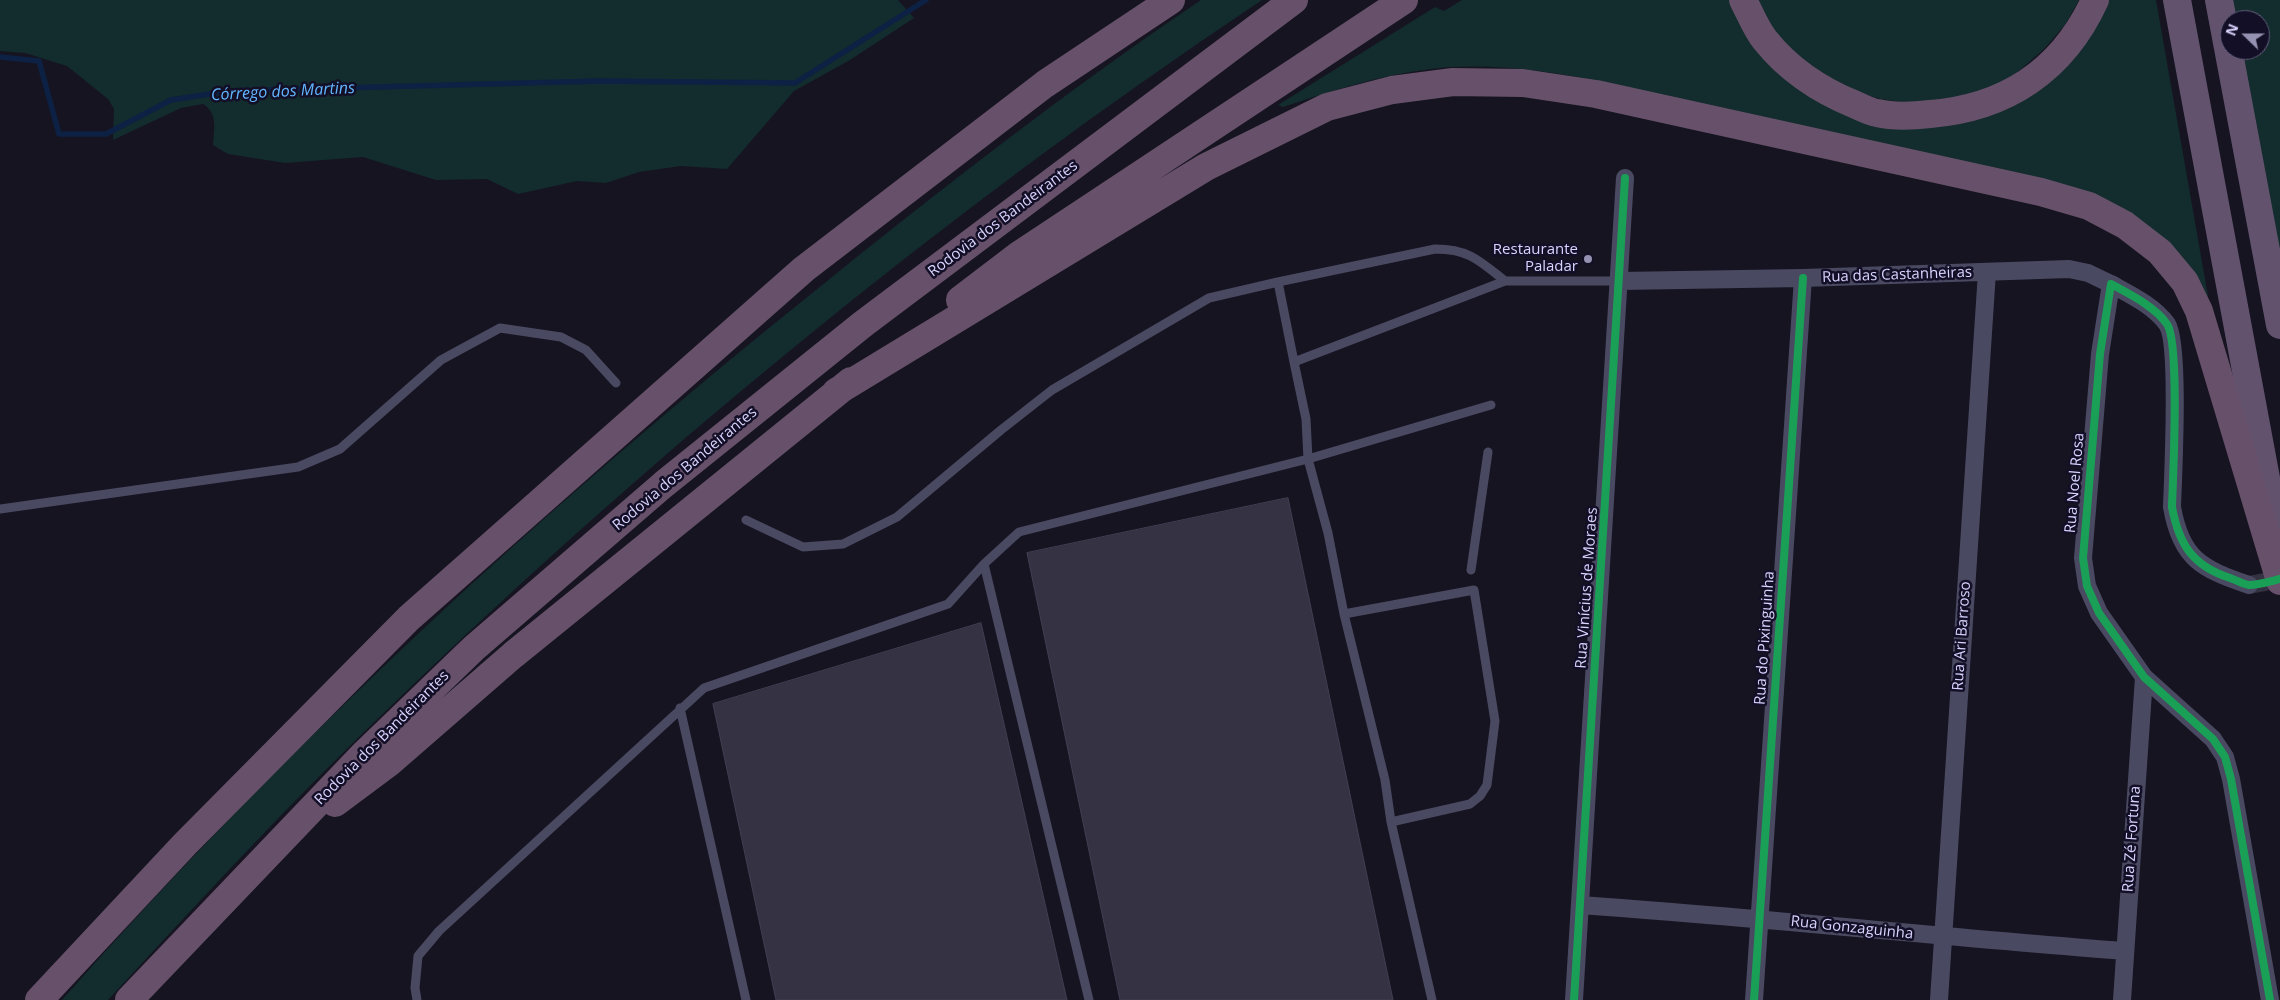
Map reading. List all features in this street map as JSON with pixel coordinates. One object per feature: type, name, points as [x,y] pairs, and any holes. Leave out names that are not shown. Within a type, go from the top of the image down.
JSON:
[{"type":"highway","points":[[39,1000],[185,844],[409,618],[804,269],[1045,84],[1146,0]]},
{"type":"highway","points":[[1045,84],[1171,0]]},
{"type":"highway","name":"Rodovia dos Bandeirantes","points":[[129,1000],[365,753],[474,648],[664,484],[863,324],[1294,0]]},
{"type":"highway","points":[[272,850],[390,762],[512,655],[836,392],[1019,255],[1404,0]]},
{"type":"highway","points":[[1743,0],[1765,39],[1800,75],[1837,97],[1877,113],[1914,116],[1957,112],[1996,101],[2028,82],[2055,61],[2075,37],[2095,0]]},
{"type":"highway","points":[[2177,0],[2280,556]]},
{"type":"highway","points":[[2219,0],[2280,325]]},
{"type":"highway","points":[[836,392],[1206,167],[1327,107],[1392,90],[1453,82],[1523,83],[1596,94],[2041,192],[2089,206],[2125,225],[2160,252],[2185,282],[2199,311],[2280,581]]},
{"type":"street","name":"Rua Vinícius de Moraes","points":[[1574,1000],[1625,178]]},
{"type":"street","name":"Rua das Castanheiras","points":[[1620,281],[1803,278],[2070,269],[2088,273],[2111,284]]},
{"type":"street","name":"Rua Ari Barroso","points":[[1939,1000],[1987,272]]},
{"type":"street","name":"Rua do Pixinguinha","points":[[1754,1000],[1803,278]]},
{"type":"street","points":[[2111,284],[2157,313],[2168,326],[2174,351],[2172,507],[2176,529],[2184,546],[2196,560],[2219,574],[2249,585]]},
{"type":"street","name":"Rua Noel Rosa","points":[[2111,284],[2100,354],[2083,558],[2087,586],[2099,613],[2144,677],[2213,739],[2226,758],[2270,1000]]},
{"type":"street","name":"Rua Zé Fortuna","points":[[2122,1000],[2144,677]]},
{"type":"street","name":"Rua Gonzaguinha","points":[[1581,905],[1760,918],[1942,937],[2124,951]]},
{"type":"lane","points":[[746,520],[804,547],[843,544],[897,517],[1052,390],[1209,298],[1435,249],[1454,249],[1478,260],[1505,281]]},
{"type":"lane","points":[[1294,362],[1505,281],[1620,281]]},
{"type":"lane","points":[[1278,282],[1306,419],[1308,459],[1328,533],[1344,614],[1385,780],[1391,822],[1432,1000]]},
{"type":"lane","points":[[0,509],[298,467],[340,449],[441,360],[500,328],[561,337],[586,350],[616,384]]},
{"type":"lane","points":[[417,1000],[414,988],[418,956],[439,931],[704,688],[948,604],[984,564],[1019,532],[1308,459],[1491,405]]},
{"type":"lane","points":[[1470,570],[1488,452]]},
{"type":"lane","points":[[984,564],[1089,1000]]},
{"type":"lane","points":[[1344,614],[1474,590],[1495,721],[1487,785],[1480,796],[1470,804],[1391,822]]},
{"type":"lane","points":[[680,708],[746,1000]]},
{"type":"green space","points":[[0,0],[898,0],[914,18],[850,60],[794,91],[727,169],[681,166],[639,172],[606,183],[577,181],[518,194],[487,179],[436,180],[363,157],[285,163],[228,154],[213,145],[213,117],[208,108],[203,104],[181,108],[113,140],[114,109],[108,99],[67,66],[25,53],[0,51]]},
{"type":"green space","points":[[1201,0],[1262,0],[1142,82],[1025,167],[909,255],[684,439],[468,633],[363,733],[298,798],[108,1000],[62,1000],[148,904],[237,811],[421,631],[516,544],[711,375],[906,218],[1051,106]]},
{"type":"green space","points":[[1462,0],[1733,0],[1789,81],[1968,120],[2106,0],[2156,0],[2208,296],[2204,300],[2150,232],[1587,79],[1509,68],[1450,67],[1374,79],[1283,107],[1278,105],[1435,7],[1444,11]]},
{"type":"green space","points":[[1754,0],[2079,0],[2065,25],[2044,49],[2013,76],[1979,94],[1908,103],[1880,99],[1848,90],[1803,60],[1774,33]]},
{"type":"green space","points":[[2227,0],[2280,0],[2280,286],[2239,60],[2270,60],[2270,10],[2229,10]]},
{"type":"building","points":[[1288,498],[1393,1000],[1120,1000],[1027,553]]},
{"type":"building","points":[[981,623],[1067,1000],[776,1000],[713,704]]},
{"type":"waterway","name":"Córrego dos Martins","points":[[0,57],[39,61],[59,134],[106,134],[171,100],[229,91],[599,81],[795,83],[926,0]]},
{"type":"tunnel","points":[[2249,585],[2280,579]]},
{"type":"cycle path","points":[[1574,1000],[1625,178]]},
{"type":"cycle path","points":[[1754,1000],[1803,278]]},
{"type":"cycle path","points":[[2270,1000],[2231,779],[2225,757],[2213,739],[2144,677],[2099,613],[2087,586],[2083,558],[2100,354],[2111,284],[2142,301],[2156,312],[2167,324],[2171,336],[2175,382],[2172,507],[2184,543],[2197,560],[2206,567],[2242,583],[2253,585],[2280,579]]},
{"type":"place","name":"Restaurante Paladar","points":[[1588,259]]}]
